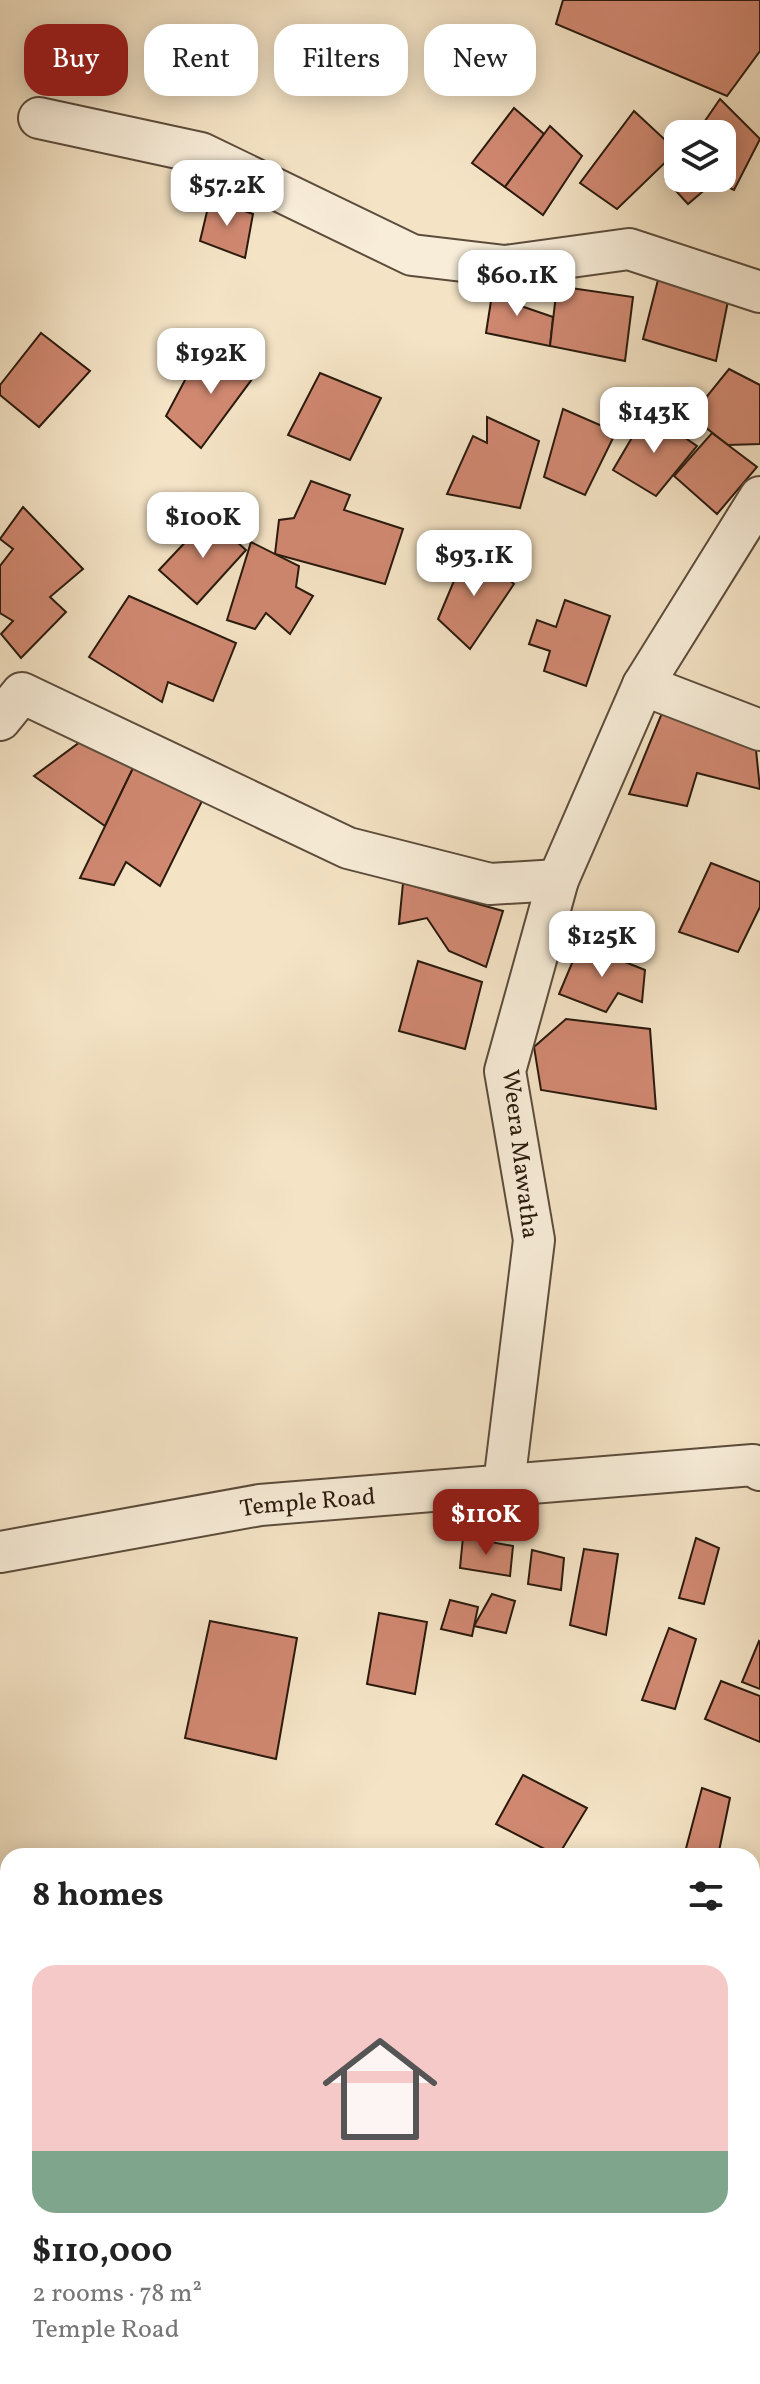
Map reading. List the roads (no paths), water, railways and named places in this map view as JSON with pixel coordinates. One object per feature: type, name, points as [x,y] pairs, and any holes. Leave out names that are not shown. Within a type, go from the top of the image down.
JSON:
[{"type":"street","points":[[39,118],[201,153],[412,255],[505,266],[629,249],[760,292]]},
{"type":"street","name":"Weera Mawatha","points":[[504,1484],[534,1240],[505,1071],[558,880],[643,685],[760,497]]},
{"type":"street","points":[[643,685],[760,730]]},
{"type":"street","points":[[0,720],[22,693],[348,848],[490,884],[558,880]]},
{"type":"street","name":"Temple Road","points":[[0,1552],[260,1505],[753,1465],[760,1470]]}]
